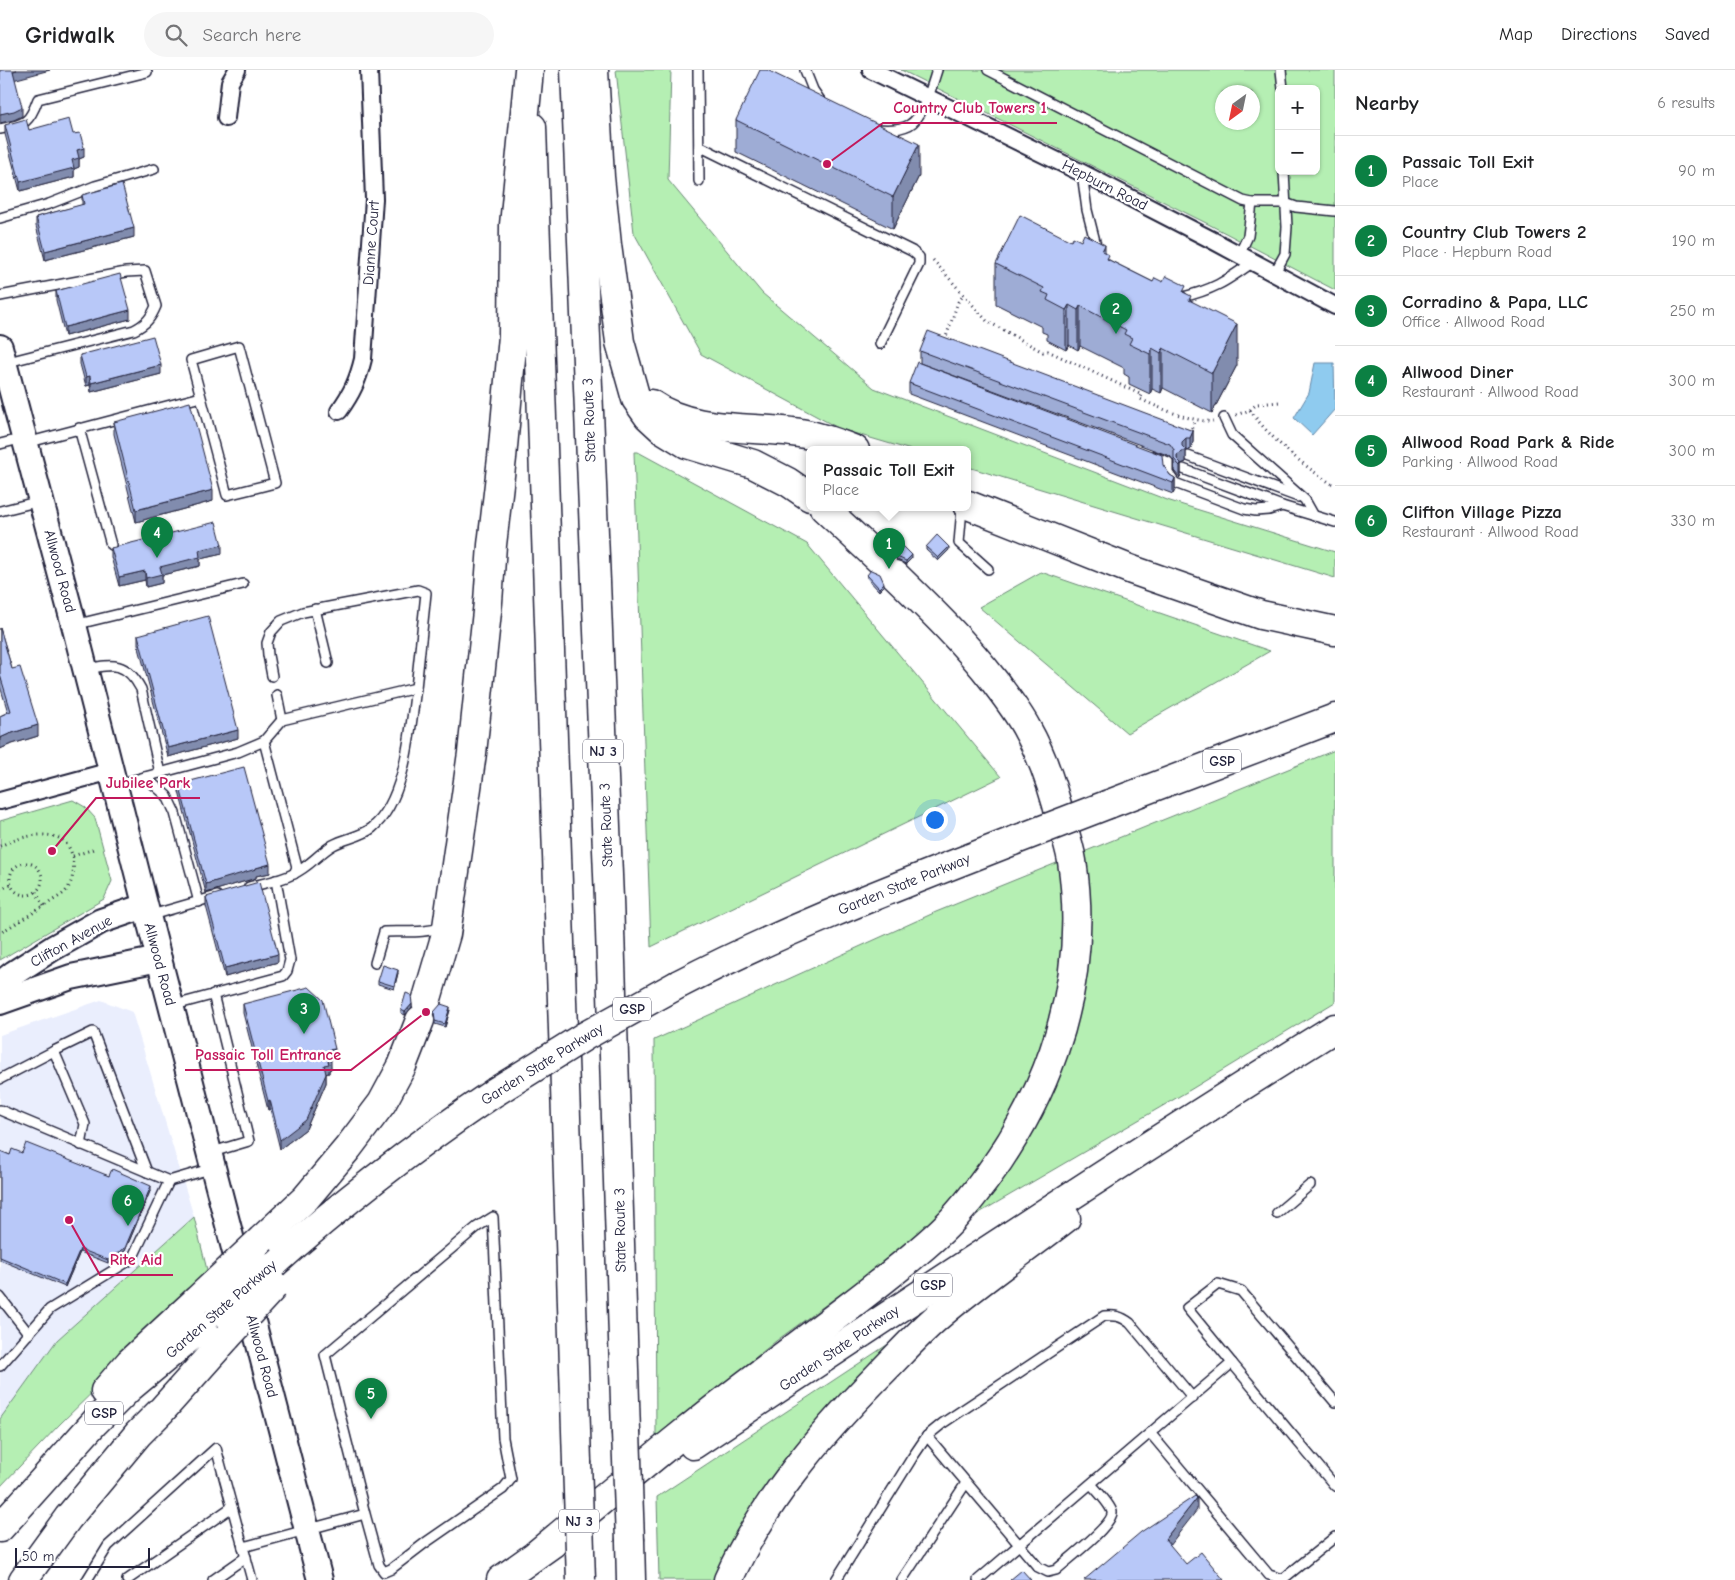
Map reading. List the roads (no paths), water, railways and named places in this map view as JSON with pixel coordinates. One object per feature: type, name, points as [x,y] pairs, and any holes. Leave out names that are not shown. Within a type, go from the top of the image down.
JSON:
[{"type":"highway","points":[[0,1514],[27,1480],[130,1362],[306,1198],[348,1148],[382,1103],[402,1066],[423,1011],[447,926],[472,753],[513,336],[514,225],[530,70]]},
{"type":"highway","name":"NJ 3","points":[[530,70],[567,1127],[575,1463],[580,1580]]},
{"type":"highway","name":"State Route 3","points":[[575,70],[611,948],[631,1580]]},
{"type":"highway","points":[[594,70],[600,177],[607,245],[620,342],[636,399],[661,428],[687,444],[753,464],[788,482],[806,494]]},
{"type":"highway","points":[[629,374],[638,392],[648,402],[658,409],[682,419],[706,424],[794,432],[843,446]]},
{"type":"highway","points":[[971,506],[1150,576],[1261,615],[1335,631]]},
{"type":"highway","points":[[538,1553],[697,1420],[879,1284],[936,1236],[953,1219],[982,1185],[1018,1133],[1044,1081],[1067,1008],[1075,957],[1077,927],[1072,860],[1052,782],[1026,727],[1011,703],[976,658],[942,621],[827,511]]},
{"type":"highway","name":"Garden State Parkway","points":[[0,1528],[95,1422],[129,1388],[224,1325],[369,1183],[484,1099],[585,1036],[679,984],[792,930],[1014,841],[1335,718]]},
{"type":"highway","name":"Garden State Parkway","points":[[501,1580],[676,1456],[974,1258],[1335,1028]]},
{"type":"highway","points":[[728,1580],[755,1528],[794,1471],[838,1417],[915,1338],[973,1287],[1013,1259],[1235,1090]]},
{"type":"highway","points":[[23,1580],[68,1518],[138,1434],[162,1410],[224,1325]]},
{"type":"highway","points":[[568,1580],[575,1463]]},
{"type":"main road","name":"Allwood Road","points":[[3,367],[25,441],[74,625],[320,1580]]},
{"type":"main road","name":"Clifton Avenue","points":[[0,984],[45,953],[101,921],[147,911]]},
{"type":"main road","name":"Clifton Avenue","points":[[0,1002],[71,977],[159,959]]},
{"type":"street","points":[[226,118],[230,82],[237,70]]},
{"type":"street","name":"Dianne Court","points":[[339,411],[351,395],[363,359],[374,199],[369,70]]},
{"type":"street","name":"Hepburn Road","points":[[871,70],[1082,173],[1335,306]]},
{"type":"street","points":[[0,801],[113,778]]},
{"type":"lane","points":[[698,70],[699,181]]},
{"type":"lane","points":[[806,70],[813,90],[827,109]]},
{"type":"lane","points":[[868,129],[896,130],[916,120],[938,70]]},
{"type":"lane","points":[[988,70],[1243,201],[1252,203],[1285,203],[1296,207],[1335,211]]},
{"type":"lane","points":[[1281,70],[1283,85]]},
{"type":"lane","points":[[0,129],[22,124],[33,114],[38,99],[147,72]]},
{"type":"lane","points":[[698,146],[912,251],[919,257],[919,264],[880,344]]},
{"type":"lane","points":[[0,218],[50,204],[95,186],[154,169]]},
{"type":"lane","points":[[1082,173],[1087,210],[1096,248],[1101,254]]},
{"type":"lane","points":[[1274,274],[1285,254],[1287,227],[1284,175]]},
{"type":"lane","points":[[1170,297],[1179,298],[1223,284],[1246,259],[1252,203]]},
{"type":"lane","points":[[0,296],[126,272],[146,271],[156,306],[152,316],[145,324],[134,330],[3,367]]},
{"type":"lane","points":[[239,346],[275,483],[227,495],[201,397],[191,360],[239,346]]},
{"type":"lane","points":[[0,444],[25,441],[201,397]]},
{"type":"lane","points":[[1224,418],[1232,435],[1305,500],[1314,516]]},
{"type":"lane","points":[[79,428],[111,545]]},
{"type":"lane","points":[[1141,452],[1168,462],[1168,473],[1175,483],[1244,509],[1256,511],[1269,510],[1282,506]]},
{"type":"lane","points":[[1188,456],[1305,500]]},
{"type":"lane","points":[[1183,469],[1282,506],[1335,522]]},
{"type":"lane","points":[[0,511],[40,500]]},
{"type":"lane","points":[[962,511],[959,543],[988,569]]},
{"type":"lane","points":[[74,625],[243,584]]},
{"type":"lane","points":[[241,890],[294,874],[334,844],[372,829],[384,816],[399,784],[404,765],[416,688],[426,593],[418,590],[315,609],[281,621],[271,632],[267,643],[272,676]]},
{"type":"lane","points":[[315,609],[328,663]]},
{"type":"lane","points":[[85,669],[110,664],[125,670],[135,678],[141,689],[160,772]]},
{"type":"lane","points":[[113,778],[145,777],[238,752],[264,741],[282,720],[416,688]]},
{"type":"lane","points":[[277,695],[282,720]]},
{"type":"lane","points":[[264,741],[297,867],[294,874]]},
{"type":"lane","points":[[145,777],[167,796],[175,813],[199,902]]},
{"type":"lane","points":[[171,1006],[283,976],[290,966],[290,960],[276,880]]},
{"type":"lane","points":[[147,911],[199,902],[224,894]]},
{"type":"lane","points":[[375,963],[384,932],[413,933],[431,931],[447,926]]},
{"type":"lane","points":[[0,1366],[50,1309],[132,1259],[169,1181],[249,1141],[213,994]]},
{"type":"lane","points":[[0,1079],[93,1032],[146,1172]]},
{"type":"lane","points":[[54,1051],[85,1124],[81,1145]]},
{"type":"lane","points":[[0,1110],[169,1181]]},
{"type":"lane","points":[[1277,1213],[1310,1185]]},
{"type":"lane","points":[[494,1217],[503,1438],[511,1480],[503,1489],[391,1569],[384,1572],[379,1565],[365,1514],[325,1355],[476,1227],[494,1217]]},
{"type":"lane","points":[[1335,1402],[1241,1291],[1218,1284],[1187,1308],[1335,1486]]},
{"type":"lane","points":[[0,1297],[29,1334]]},
{"type":"lane","points":[[836,1580],[927,1436],[943,1423],[1104,1316],[1114,1315],[1130,1323],[1193,1398]]},
{"type":"lane","points":[[978,1580],[1232,1363]]},
{"type":"lane","points":[[1151,1434],[1269,1575],[1284,1579],[1335,1537]]},
{"type":"lane","points":[[927,1436],[1038,1567],[1048,1572],[1056,1570],[1106,1526],[1112,1516],[1112,1510],[1091,1484]]},
{"type":"lane","points":[[87,1580],[108,1546],[216,1448],[252,1580]]},
{"type":"lane","points":[[902,1580],[966,1483]]},
{"type":"lane","points":[[127,1580],[232,1507]]},
{"type":"lane","points":[[243,1547],[365,1514]]},
{"type":"lane","points":[[213,1580],[246,1557]]},
{"type":"water","points":[[1315,363],[1334,363],[1335,409],[1312,435],[1294,418],[1309,393]]},
{"type":"place","name":"Country Club Towers 1","points":[[827,164]]},
{"type":"place","name":"Country Club Towers 2","points":[[1116,334]]},
{"type":"place","name":"Allwood Diner","points":[[157,558]]},
{"type":"place","name":"Passaic Toll Exit","points":[[889,569]]},
{"type":"place","name":"Jubilee Park","points":[[52,851]]},
{"type":"place","name":"Passaic Toll Entrance","points":[[426,1012]]},
{"type":"place","name":"Corradino & Papa, LLC","points":[[304,1034]]},
{"type":"place","name":"Rite Aid","points":[[69,1220]]},
{"type":"place","name":"Clifton Village Pizza","points":[[128,1226]]},
{"type":"place","name":"Allwood Road Park & Ride","points":[[371,1419]]}]
